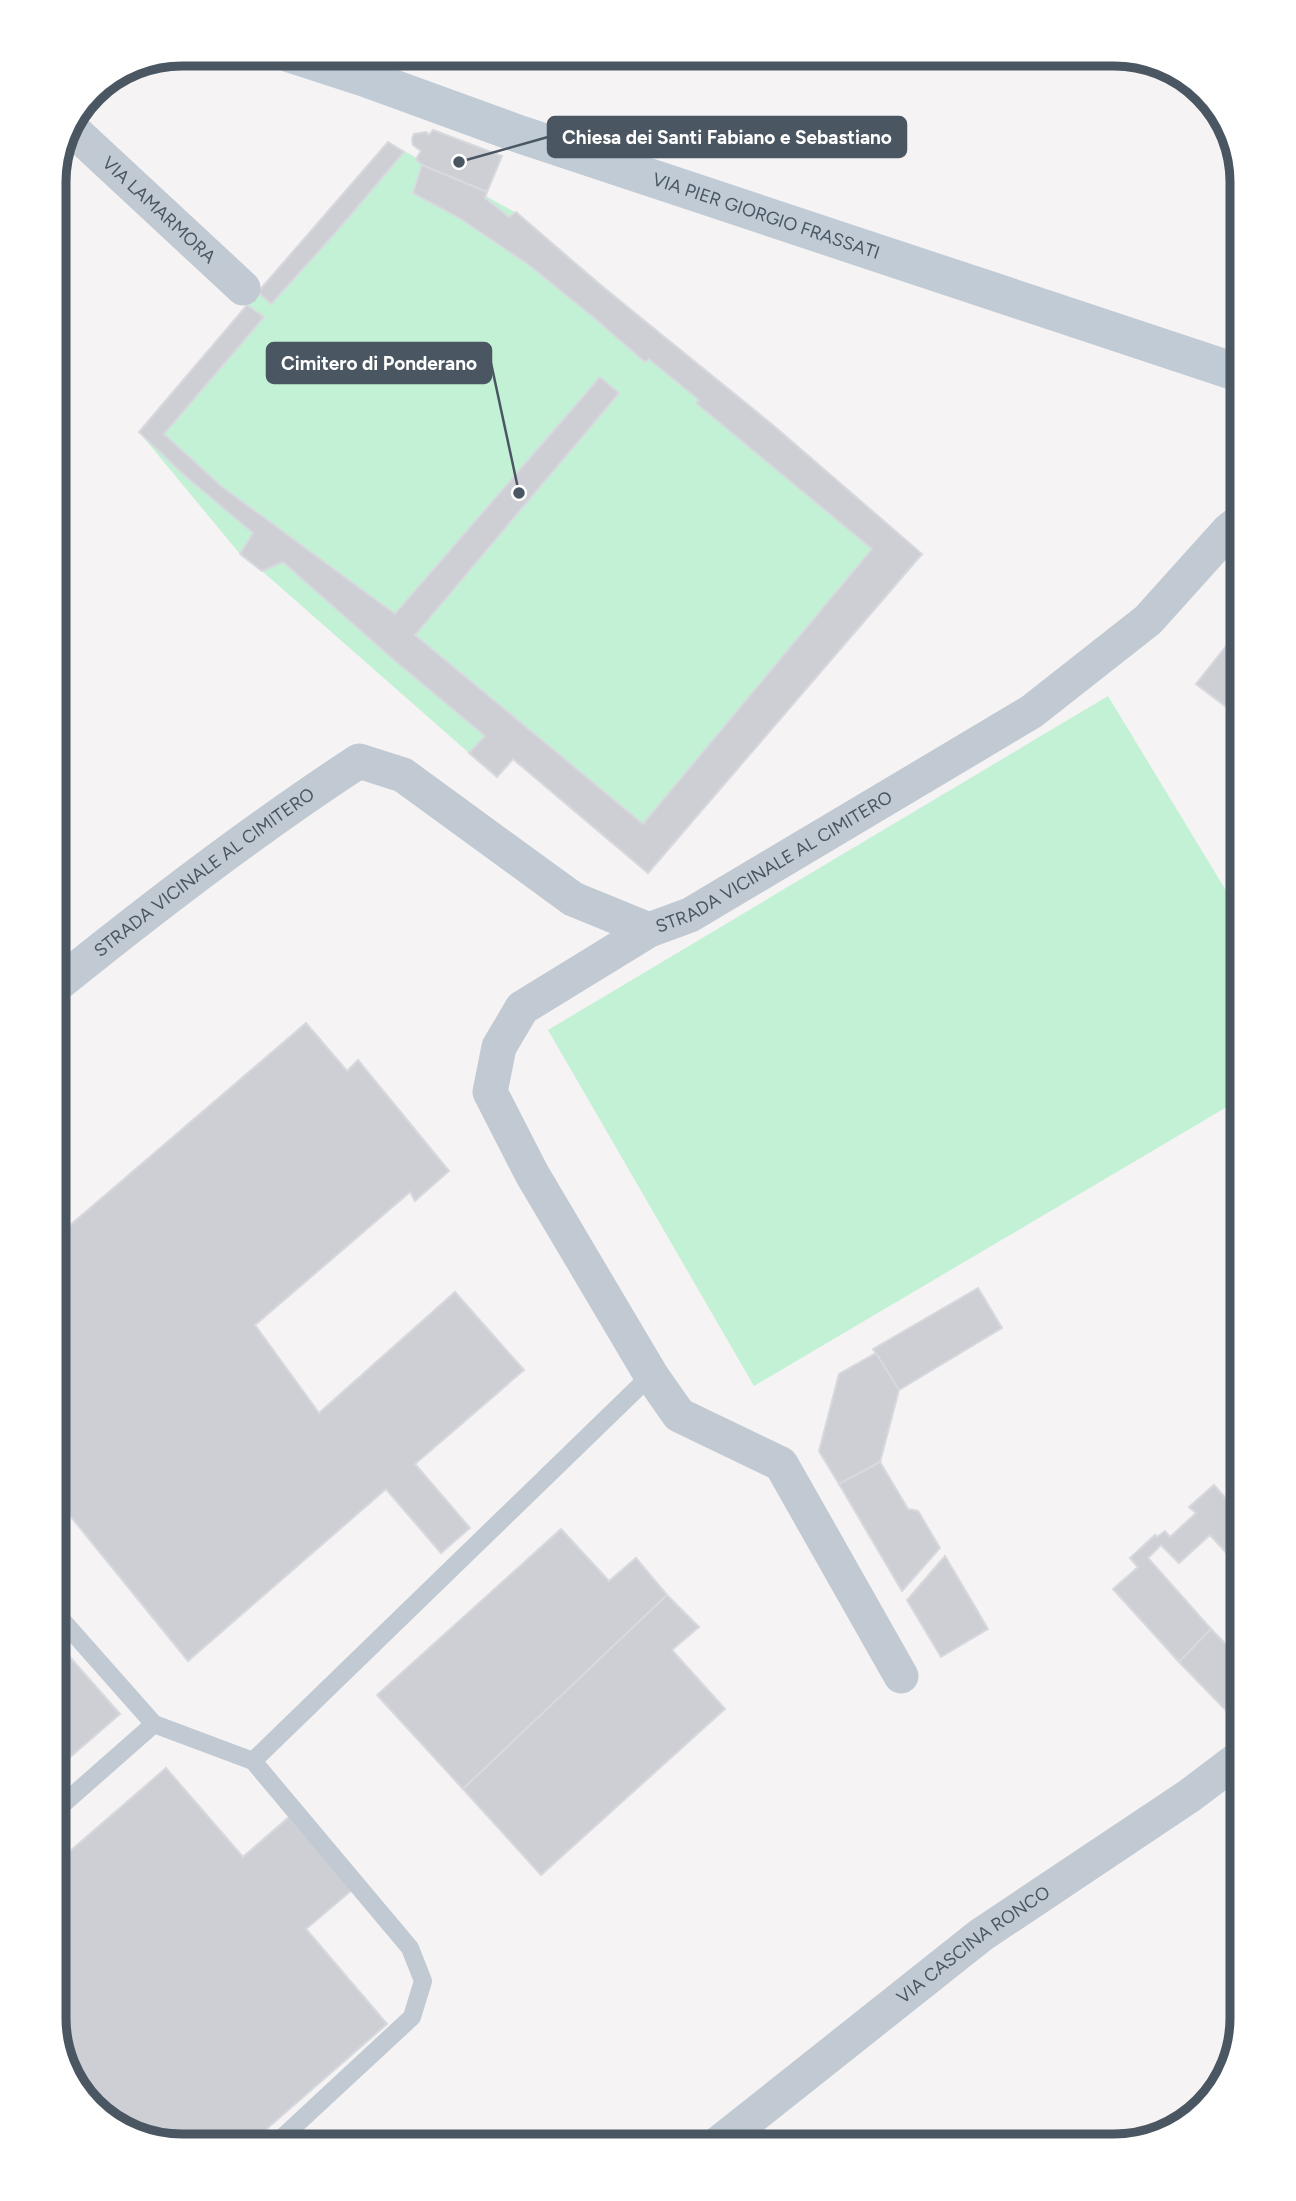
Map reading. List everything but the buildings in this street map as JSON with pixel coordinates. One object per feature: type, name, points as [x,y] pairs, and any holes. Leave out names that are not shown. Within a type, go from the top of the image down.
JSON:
[{"type":"street","name":"VIA PIER GIORGIO FRASSATI","points":[[328,66],[519,134],[1229,370]]},
{"type":"street","name":"VIA LAMARMORA","points":[[77,134],[243,288]]},
{"type":"street","name":"STRADA VICINALE AL CIMITERO","points":[[67,977],[289,807],[359,761],[404,775],[573,899],[649,930],[690,915],[1031,712],[1149,620],[1229,527]]},
{"type":"street","points":[[649,930],[522,1008],[499,1047],[490,1092],[532,1174],[651,1375],[680,1415],[781,1464],[901,1676]]},
{"type":"street","name":"VIA CASCINA RONCO","points":[[730,2134],[981,1935],[1189,1796],[1229,1766]]},
{"type":"lane","points":[[253,1761],[651,1375]]},
{"type":"lane","points":[[66,1625],[154,1724],[253,1761],[410,1948],[423,1981],[412,2017],[286,2134]]},
{"type":"lane","points":[[66,1801],[154,1724]]},
{"type":"green space","points":[[388,142],[518,214],[922,554],[648,873],[513,760],[497,777],[469,753],[240,554],[139,432]]},
{"type":"green space","points":[[1108,696],[1229,896],[1229,1106],[754,1386],[548,1030]]},
{"type":"place","name":"Chiesa dei Santi Fabiano e Sebastiano","points":[[459,162]]},
{"type":"place","name":"Cimitero di Ponderano","points":[[519,493]]}]
